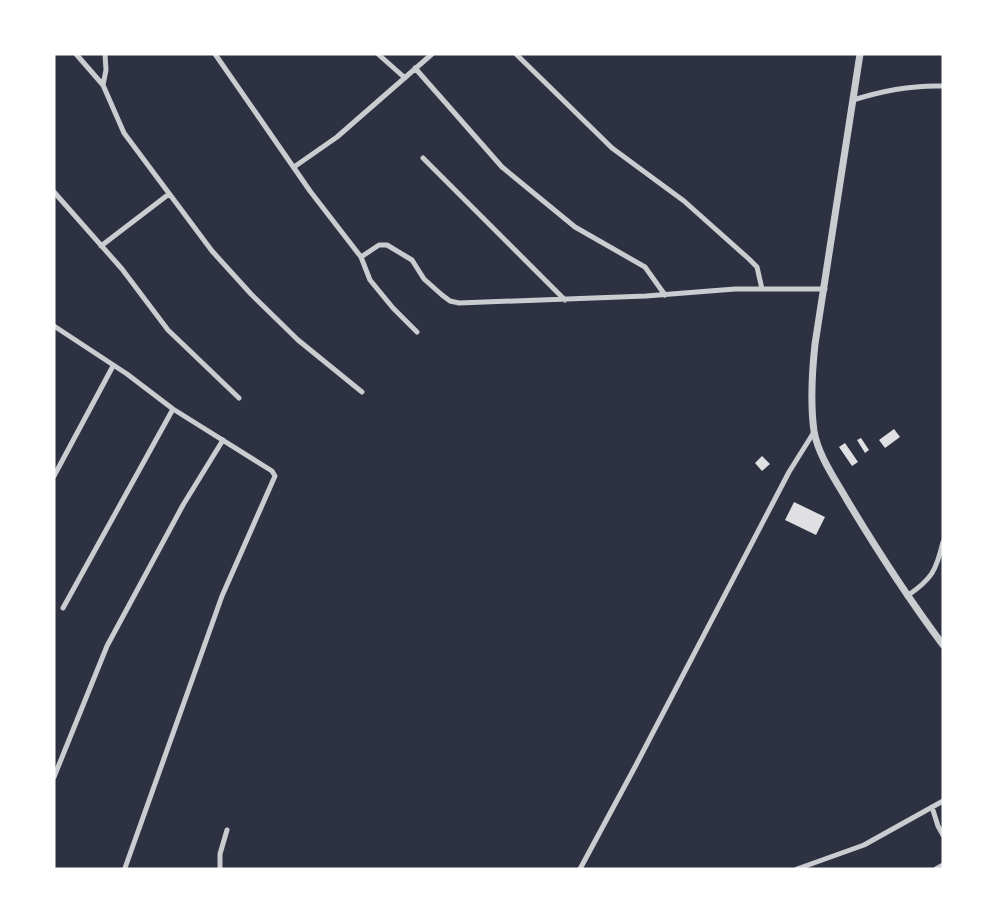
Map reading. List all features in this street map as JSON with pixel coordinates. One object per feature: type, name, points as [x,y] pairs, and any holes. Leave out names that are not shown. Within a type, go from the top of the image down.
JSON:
[{"type":"street","points":[[76,54],[103,86],[124,133],[212,251],[250,294],[297,340],[362,392]]},
{"type":"street","points":[[103,86],[106,70],[105,54]]},
{"type":"street","points":[[215,54],[294,167],[361,257],[370,280],[417,332]]},
{"type":"street","points":[[378,54],[405,78]]},
{"type":"street","points":[[294,167],[337,137],[432,54]]},
{"type":"street","points":[[516,54],[612,148],[684,201],[757,267],[762,289]]},
{"type":"street","points":[[860,54],[813,366],[814,432],[828,467],[866,533],[907,596],[943,645]]},
{"type":"street","points":[[415,68],[502,167],[575,227],[645,267],[665,295]]},
{"type":"street","points":[[853,100],[877,93],[943,86]]},
{"type":"street","points":[[423,158],[565,300]]},
{"type":"street","points":[[54,192],[141,292],[168,330],[239,398]]},
{"type":"street","points":[[101,246],[169,194]]},
{"type":"street","points":[[361,257],[379,245],[387,245],[412,260],[428,284],[454,302],[565,300],[735,289],[825,289]]},
{"type":"street","points":[[54,326],[173,409],[272,471],[274,478],[222,596],[125,868]]},
{"type":"street","points":[[54,476],[113,366]]},
{"type":"street","points":[[63,608],[173,409]]},
{"type":"street","points":[[580,869],[789,472],[814,432]]},
{"type":"street","points":[[54,777],[107,646],[183,505],[223,440]]},
{"type":"street","points":[[907,596],[926,583],[940,556],[943,542]]},
{"type":"street","points":[[797,869],[864,845],[943,801]]},
{"type":"street","points":[[932,807],[943,835]]},
{"type":"street","points":[[220,869],[219,854],[227,830]]},
{"type":"street","points":[[936,869],[943,865]]},
{"type":"building","points":[[894,429],[900,437],[885,448],[879,440]]},
{"type":"building","points":[[861,438],[869,450],[865,453],[857,440]]},
{"type":"building","points":[[845,443],[858,462],[852,466],[839,447]]},
{"type":"building","points":[[762,456],[770,464],[762,471],[755,463]]},
{"type":"building","points":[[794,502],[825,517],[816,535],[785,520]]}]
